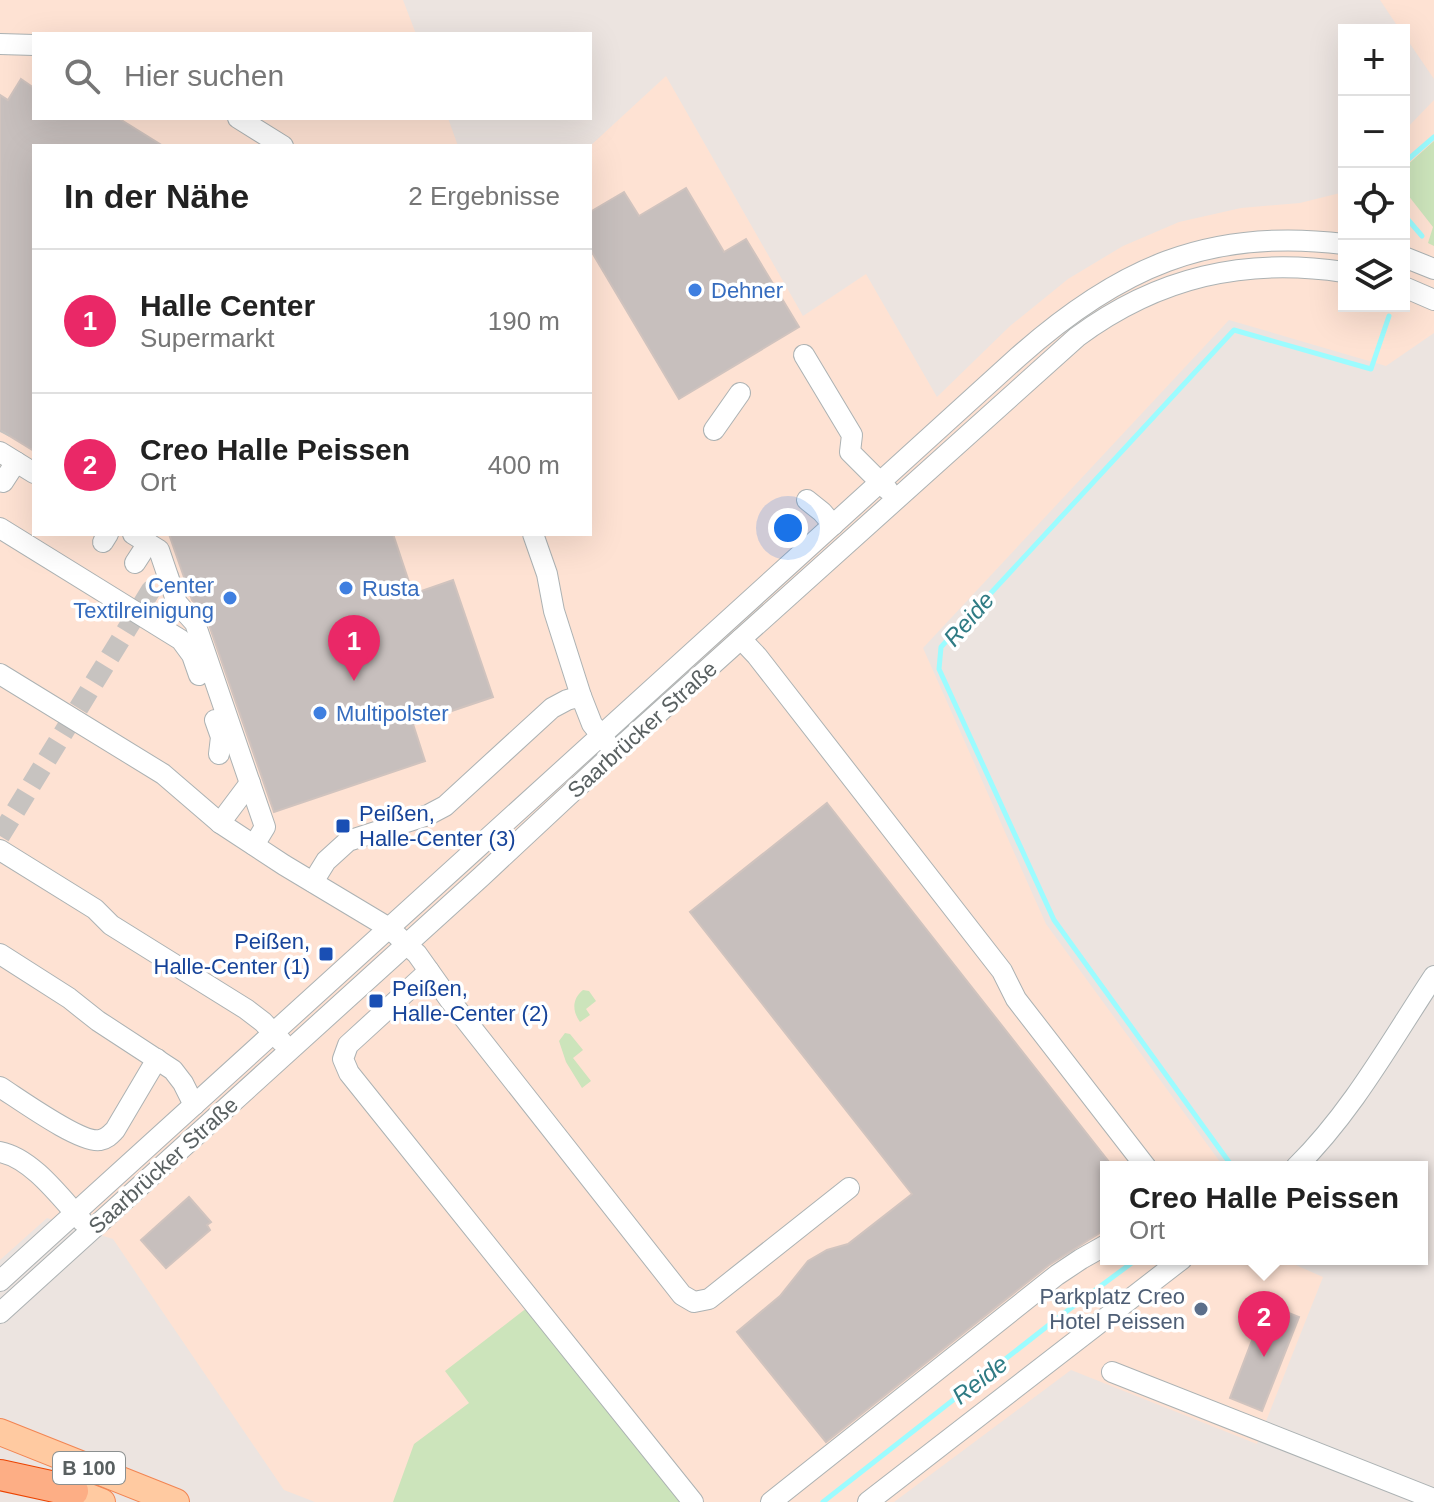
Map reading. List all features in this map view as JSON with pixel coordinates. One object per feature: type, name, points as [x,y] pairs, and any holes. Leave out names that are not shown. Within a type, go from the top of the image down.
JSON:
[{"type":"highway","points":[[0,1475],[73,1491]]},
{"type":"main road","name":"B 100","points":[[1,1431],[176,1502]]},
{"type":"main road","name":"B 100","points":[[0,1463],[102,1502]]},
{"type":"street","points":[[0,44],[32,45]]},
{"type":"street","points":[[241,120],[280,144]]},
{"type":"street","name":"Saarbrücker Straße","points":[[0,1281],[880,482],[1040,338],[1085,303],[1135,274],[1218,246],[1303,240],[1338,243]]},
{"type":"street","points":[[1410,259],[1434,269]]},
{"type":"street","name":"Saarbrücker Straße","points":[[0,1313],[615,752],[1077,337],[1109,315],[1147,295],[1197,278],[1279,267],[1338,272]]},
{"type":"street","points":[[1410,290],[1434,300]]},
{"type":"street","points":[[804,355],[852,435],[843,456],[880,482],[896,499]]},
{"type":"street","points":[[714,430],[740,393]]},
{"type":"street","points":[[3,482],[8,457],[32,472]]},
{"type":"street","points":[[807,500],[833,525]]},
{"type":"street","points":[[0,528],[198,653]]},
{"type":"street","points":[[534,536],[589,718],[615,752]]},
{"type":"street","points":[[135,563],[140,539],[159,550],[177,603],[195,623],[198,653],[214,699],[221,737],[219,754]]},
{"type":"street","points":[[162,628],[177,603]]},
{"type":"street","points":[[741,639],[1002,971],[1016,999],[1141,1161]]},
{"type":"street","points":[[0,674],[163,774],[220,823],[389,928],[406,943],[682,1295],[694,1302],[709,1299],[849,1188]]},
{"type":"street","points":[[313,882],[326,861],[348,841],[428,815],[445,806],[552,708],[581,696]]},
{"type":"street","points":[[214,699],[235,733],[265,827],[254,845]]},
{"type":"street","points":[[220,823],[250,783]]},
{"type":"street","points":[[0,850],[95,909],[111,925],[246,1009],[290,1051]]},
{"type":"street","points":[[0,954],[173,1070],[194,1105]]},
{"type":"street","points":[[429,971],[348,1045],[343,1059],[349,1073],[693,1502]]},
{"type":"street","points":[[1302,1161],[1346,1109],[1434,976]]},
{"type":"street","points":[[0,1087],[76,1134],[100,1140],[115,1130],[160,1061]]},
{"type":"street","points":[[3,1149],[32,1167],[91,1231]]},
{"type":"street","points":[[771,1502],[1057,1275],[1100,1248]]},
{"type":"street","points":[[868,1502],[1174,1265]]},
{"type":"street","points":[[1112,1372],[1434,1499]]},
{"type":"shaded area","points":[[0,0],[403,0],[415,32],[32,32],[32,120],[449,120],[457,144],[32,144],[32,536],[592,536],[592,144],[666,76],[803,316],[866,274],[937,397],[1010,326],[1068,279],[1123,246],[1179,222],[1241,208],[1300,203],[1338,194],[1338,312],[1410,312],[1410,125],[1434,100],[1434,333],[1386,366],[1229,320],[923,648],[1046,924],[1219,1161],[1100,1161],[1100,1265],[1296,1265],[1323,1277],[1257,1444],[1071,1370],[894,1502],[315,1502],[284,1490],[113,1239],[47,1218],[0,1260]]},
{"type":"shaded area","points":[[1380,0],[1434,0],[1434,79],[1410,44],[1410,24],[1396,24]]},
{"type":"green space","points":[[1434,141],[1434,246],[1428,243],[1433,227],[1410,198],[1410,163]]},
{"type":"green space","points":[[583,990],[589,991],[596,1001],[586,1009],[590,1015],[580,1022],[574,1005]]},
{"type":"green space","points":[[565,1033],[570,1034],[583,1050],[573,1058],[591,1081],[582,1088],[566,1062],[559,1041]]},
{"type":"green space","points":[[528,1307],[685,1502],[393,1502],[414,1444],[469,1403],[445,1371]]},
{"type":"building","points":[[21,79],[32,87],[32,120],[121,120],[160,144],[32,144],[32,450],[0,430],[0,95],[8,100]]},
{"type":"building","name":"Dehner","points":[[686,188],[724,252],[746,239],[799,327],[679,399],[592,252],[592,211],[624,192],[639,216]]},
{"type":"building","points":[[170,536],[394,536],[413,594],[453,580],[493,697],[413,724],[425,761],[274,812],[207,619],[192,600]]},
{"type":"building","points":[[827,803],[1108,1161],[1100,1161],[1100,1233],[1049,1265],[826,1442],[737,1332],[780,1296],[808,1261],[827,1250],[848,1244],[912,1194],[690,912]]},
{"type":"building","points":[[189,1197],[211,1222],[207,1225],[210,1230],[166,1268],[141,1240]]},
{"type":"building","points":[[1266,1304],[1299,1317],[1262,1411],[1230,1398]]},
{"type":"waterway","name":"Reide","points":[[1410,158],[1434,137]]},
{"type":"waterway","name":"Reide","points":[[1410,222],[1422,236]]},
{"type":"waterway","name":"Reide","points":[[1228,1161],[1054,920],[939,669],[941,647],[1234,330],[1371,369],[1389,316]]},
{"type":"waterway","name":"Reide","points":[[823,1502],[1129,1265]]},
{"type":"tunnel","points":[[0,836],[151,590],[185,579]]},
{"type":"place","name":"Dehner","points":[[695,290]]},
{"type":"place","name":"Rusta","points":[[346,588]]},
{"type":"place","name":"Center Textilreinigung","points":[[230,598]]},
{"type":"place","name":"Halle Center","points":[[354,681]]},
{"type":"place","name":"Multipolster","points":[[320,713]]},
{"type":"place","name":"Peißen, Halle-Center (3)","points":[[343,826]]},
{"type":"place","name":"Peißen, Halle-Center (1)","points":[[326,954]]},
{"type":"place","name":"Peißen, Halle-Center (2)","points":[[376,1001]]},
{"type":"place","name":"Parkplatz Creo Hotel Peissen","points":[[1201,1309]]},
{"type":"place","name":"Creo Halle Peissen","points":[[1264,1357]]}]
